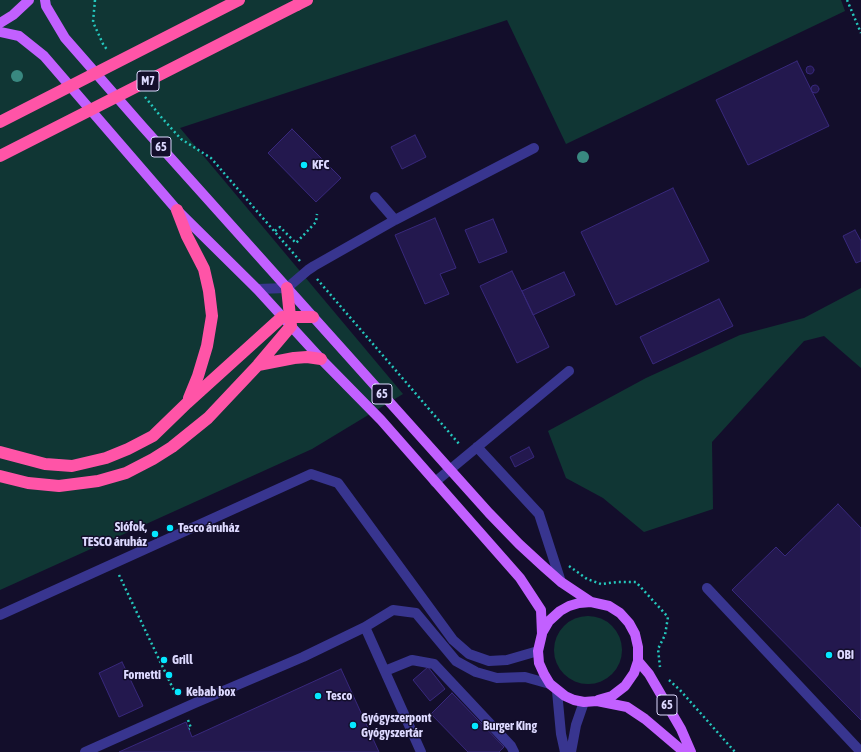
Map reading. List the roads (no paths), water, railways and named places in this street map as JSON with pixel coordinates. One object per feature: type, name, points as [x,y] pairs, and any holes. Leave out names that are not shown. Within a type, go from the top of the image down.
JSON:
[{"type":"highway","name":"M7","points":[[0,122],[239,0]]},
{"type":"highway","name":"M7","points":[[0,156],[302,3]]},
{"type":"highway","points":[[177,210],[204,269],[209,290],[212,316],[207,346],[198,376],[187,403]]},
{"type":"highway","points":[[0,476],[28,483],[59,486],[98,481],[126,473],[159,455],[208,418],[258,365],[288,320],[287,288]]},
{"type":"highway","points":[[0,452],[44,464],[72,466],[106,458],[128,449],[153,436],[187,403],[288,320],[313,317]]},
{"type":"highway","points":[[258,365],[294,358],[307,357],[321,359]]},
{"type":"main road","points":[[0,23],[13,15],[29,0]]},
{"type":"main road","name":"65","points":[[45,0],[46,6],[65,38],[489,513],[519,544],[561,582],[591,602]]},
{"type":"main road","name":"65","points":[[0,32],[19,36],[44,56],[177,210],[288,320],[321,359],[381,420],[520,578],[541,610],[542,634]]},
{"type":"main road","name":"65","points":[[591,602],[609,606],[620,613],[629,622],[635,634],[638,647],[638,661],[634,673],[625,686],[612,696],[596,701],[584,702],[574,700],[554,688],[544,674],[539,663],[538,651],[542,634],[549,621],[560,610],[579,603],[591,602]]},
{"type":"main road","name":"65","points":[[638,661],[649,674],[681,729],[691,752]]},
{"type":"main road","name":"65","points":[[596,701],[627,707],[645,719],[684,752]]},
{"type":"street","points":[[257,289],[287,288],[308,270],[395,220],[534,148]]},
{"type":"street","points":[[374,197],[395,220]]},
{"type":"street","points":[[436,482],[569,370]]},
{"type":"street","points":[[477,447],[539,514],[561,582]]},
{"type":"street","points":[[0,615],[310,474],[338,483],[453,640],[469,654],[489,661],[507,660],[538,651]]},
{"type":"street","points":[[707,588],[861,752]]},
{"type":"street","points":[[85,752],[303,657],[365,627],[393,610],[416,613],[456,661],[476,672],[497,678],[525,677],[554,688],[565,752]]},
{"type":"street","points":[[365,627],[421,752]]},
{"type":"street","points":[[385,671],[412,660],[434,664],[511,746],[514,752]]},
{"type":"street","points":[[571,752],[576,725],[584,702]]},
{"type":"place","name":"KFC","points":[[304,165]]},
{"type":"place","name":"Tesco áruház","points":[[170,528]]},
{"type":"place","name":"Siófok, TESCO áruház","points":[[155,534]]},
{"type":"place","name":"OBI","points":[[829,655]]},
{"type":"place","name":"Grill","points":[[164,660]]},
{"type":"place","name":"Fornetti","points":[[169,675]]},
{"type":"place","name":"Kebab box","points":[[178,692]]},
{"type":"place","name":"Tesco","points":[[318,696]]},
{"type":"place","name":"Gyógyszerpont Gyógyszertár","points":[[353,725]]},
{"type":"place","name":"Burger King","points":[[475,726]]}]
